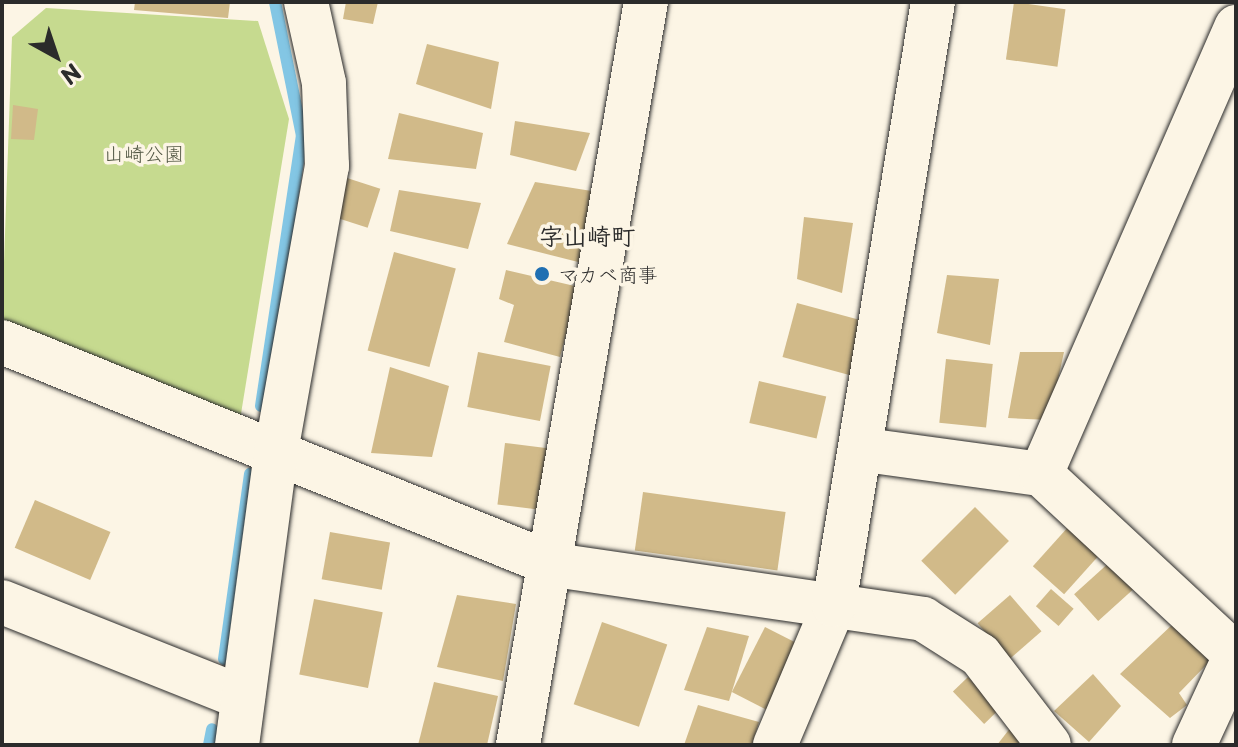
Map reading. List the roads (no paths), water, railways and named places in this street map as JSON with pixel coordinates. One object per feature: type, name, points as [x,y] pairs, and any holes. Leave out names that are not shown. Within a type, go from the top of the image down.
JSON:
[{"type":"street","points":[[237,745],[276,452],[327,166],[324,83],[306,2]]},
{"type":"street","points":[[518,745],[554,565],[646,2]]},
{"type":"street","points":[[775,745],[834,605],[865,450],[933,2]]},
{"type":"street","points":[[1041,474],[1236,27]]},
{"type":"street","points":[[2,342],[554,565],[923,619],[980,655],[1049,745]]},
{"type":"street","points":[[865,450],[1041,474],[1236,654],[1194,745]]},
{"type":"street","points":[[2,602],[243,698]]},
{"type":"waterway","points":[[261,406],[302,136],[275,2]]},
{"type":"waterway","points":[[224,659],[250,474]]},
{"type":"waterway","points":[[209,745],[212,729]]},
{"type":"place","name":"マカベ商事","points":[[542,274]]},
{"type":"district","name":"字山崎町","points":[[587,236]]},
{"type":"park label","name":"山崎公園","points":[[144,153]]}]
